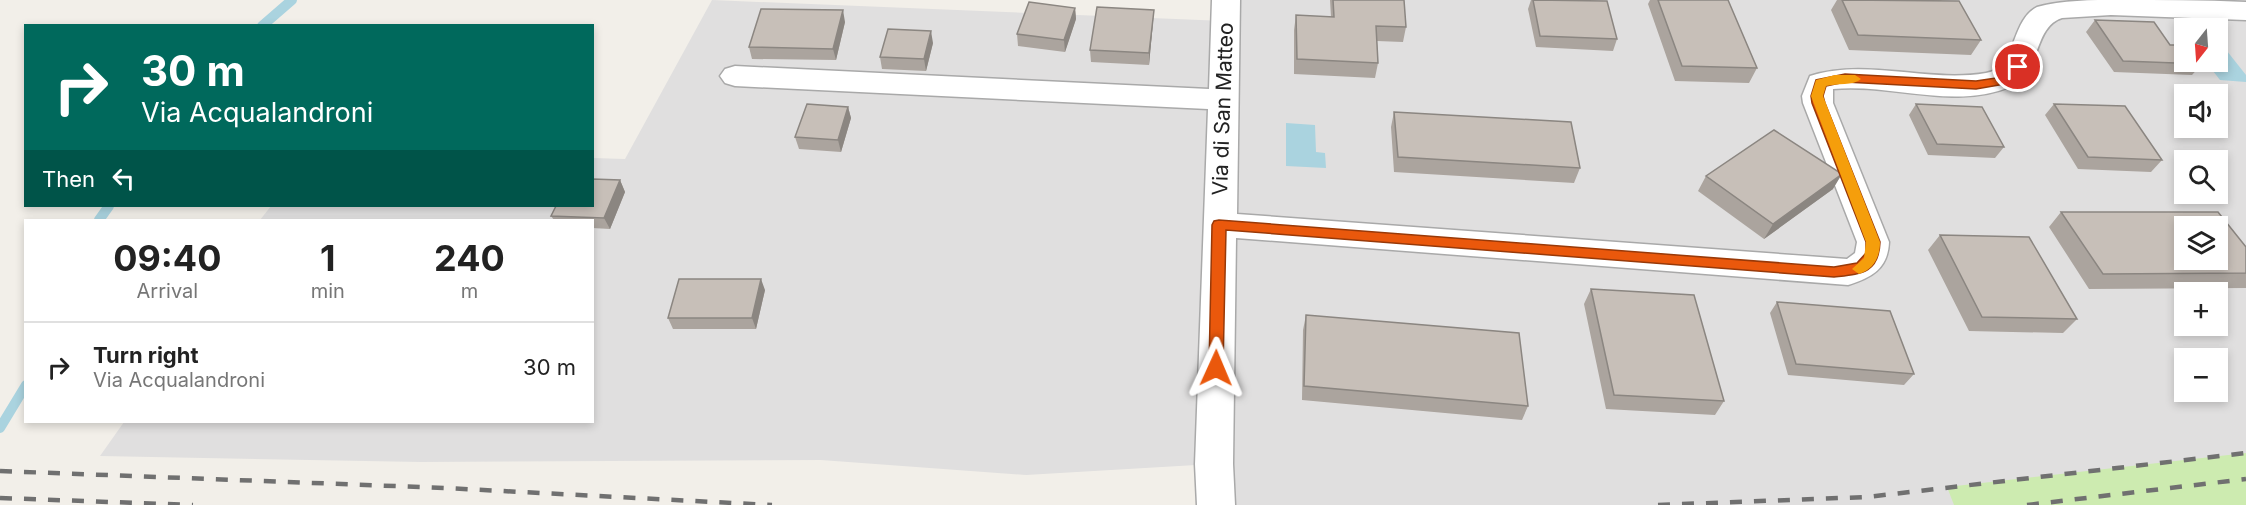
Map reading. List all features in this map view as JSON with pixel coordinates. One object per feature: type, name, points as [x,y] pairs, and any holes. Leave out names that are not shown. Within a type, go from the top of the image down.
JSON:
[{"type":"street","name":"Via di San Matteo","points":[[1216,505],[1214,464],[1226,0]]},
{"type":"street","points":[[1219,225],[1848,272],[1861,268],[1869,261],[1873,253],[1873,242],[1818,103],[1820,83],[1845,78],[1962,85],[1999,81],[2018,67],[2043,16],[2062,8],[2100,6],[2246,12]]},
{"type":"street","points":[[735,76],[1223,100]]},
{"type":"shaded area","points":[[712,0],[1225,21],[1226,0],[2246,0],[2246,505],[1216,505],[1213,464],[1026,475],[821,460],[421,462],[100,456],[123,423],[594,423],[594,219],[261,219],[270,207],[594,207],[594,158],[625,159]]},
{"type":"green space","points":[[2246,453],[2246,505],[1954,505],[1947,487]]},
{"type":"water","points":[[2228,52],[2246,75],[2246,82],[2220,80],[2214,72],[2228,72]]},
{"type":"water","points":[[1286,123],[1315,125],[1316,152],[1325,153],[1326,168],[1286,166]]},
{"type":"building","points":[[1333,0],[1404,0],[1406,27],[1376,26],[1378,63],[1297,59],[1296,15],[1334,17]]},
{"type":"building","points":[[1533,0],[1607,1],[1617,39],[1540,36]]},
{"type":"building","points":[[1658,0],[1728,0],[1757,68],[1682,66]]},
{"type":"building","points":[[1842,0],[1959,1],[1981,40],[1858,35]]},
{"type":"building","points":[[1029,2],[1075,8],[1064,40],[1017,34]]},
{"type":"building","points":[[1097,7],[1154,10],[1149,53],[1090,50]]},
{"type":"building","points":[[761,9],[843,10],[833,49],[749,47]]},
{"type":"building","points":[[2095,20],[2154,22],[2170,45],[2174,45],[2174,63],[2123,61]]},
{"type":"building","points":[[888,29],[931,31],[924,59],[880,57]]},
{"type":"building","points":[[807,104],[848,107],[838,140],[795,137]]},
{"type":"building","points":[[1916,104],[1982,107],[2004,147],[1937,144]]},
{"type":"building","points":[[2054,104],[2125,106],[2162,160],[2088,157]]},
{"type":"building","points":[[1394,112],[1571,122],[1580,168],[1398,157]]},
{"type":"building","points":[[1774,130],[1842,174],[1773,224],[1706,176]]},
{"type":"building","points":[[594,179],[620,180],[604,218],[551,216],[556,207],[594,207]]},
{"type":"building","points":[[2061,212],[2218,212],[2221,216],[2174,216],[2174,270],[2228,270],[2228,224],[2246,247],[2246,273],[2103,274]]},
{"type":"building","points":[[1940,235],[2029,237],[2077,319],[1982,317]]},
{"type":"building","points":[[679,279],[761,279],[752,318],[668,318]]},
{"type":"building","points":[[1591,289],[1694,295],[1724,401],[1614,395]]},
{"type":"building","points":[[1777,302],[1890,311],[1914,374],[1796,364]]},
{"type":"building","points":[[1306,315],[1519,333],[1528,406],[1304,386]]},
{"type":"waterway","points":[[264,24],[292,0]]},
{"type":"waterway","points":[[100,219],[108,207]]},
{"type":"waterway","points":[[0,428],[24,388]]},
{"type":"railway","points":[[1658,505],[1867,497],[2246,453]]},
{"type":"railway","points":[[0,471],[445,488],[772,505]]},
{"type":"railway","points":[[2027,505],[2246,479]]},
{"type":"railway","points":[[0,498],[193,505]]},
{"type":"slow traffic","points":[[1855,79],[1835,79],[1820,83],[1817,96],[1873,242],[1873,253],[1869,261],[1859,269]]},
{"type":"route","points":[[1216,368],[1219,225],[1834,272],[1848,272],[1861,268],[1869,261],[1873,253],[1873,242],[1818,103],[1817,89],[1820,83],[1845,78],[1976,85],[1999,81],[2018,67]]}]
